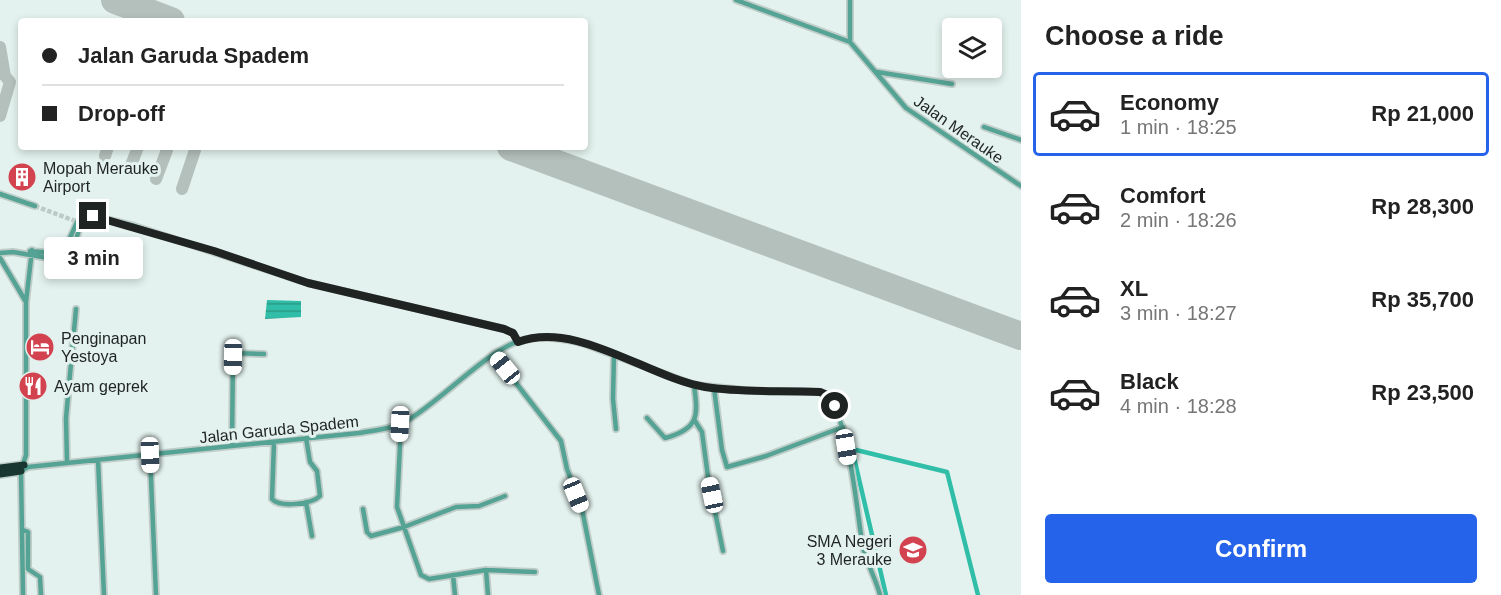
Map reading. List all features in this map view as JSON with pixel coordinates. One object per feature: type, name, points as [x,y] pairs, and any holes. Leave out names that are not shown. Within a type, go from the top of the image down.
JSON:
[{"type":"highway","points":[[0,468],[24,468]]},
{"type":"highway","points":[[0,474],[24,468]]},
{"type":"street","name":"Jalan Merauke","points":[[736,0],[850,42],[906,108],[1021,186]]},
{"type":"street","points":[[850,0],[850,42]]},
{"type":"street","points":[[877,72],[952,84]]},
{"type":"street","points":[[984,127],[1021,140]]},
{"type":"street","points":[[0,194],[35,206]]},
{"type":"street","points":[[0,253],[63,254],[79,222],[93,216],[134,226],[308,283],[504,329],[513,333],[518,342]]},
{"type":"street","points":[[23,595],[24,468],[27,455],[26,302],[32,253]]},
{"type":"street","points":[[0,258],[26,302]]},
{"type":"street","points":[[67,463],[66,418],[76,309]]},
{"type":"street","name":"Jalan Garuda Spadem","points":[[24,468],[359,433],[400,424],[518,342],[536,339],[567,340],[614,354],[694,385],[714,388],[822,392],[832,400],[843,427],[864,550],[880,595]]},
{"type":"street","points":[[232,446],[233,353],[264,354]]},
{"type":"street","points":[[614,354],[613,399],[616,429]]},
{"type":"street","points":[[495,356],[561,441],[567,469],[582,509],[599,595]]},
{"type":"street","points":[[647,418],[664,438],[695,421],[698,415],[694,385]]},
{"type":"street","points":[[714,388],[722,450],[727,467],[766,456],[843,427]]},
{"type":"street","points":[[695,421],[702,432],[708,477],[723,551]]},
{"type":"street","points":[[400,424],[397,500],[404,527],[423,577],[429,579],[486,570],[535,572]]},
{"type":"street","points":[[274,442],[272,499],[283,504],[306,502],[320,496],[317,471],[310,462],[306,438]]},
{"type":"street","points":[[150,455],[156,595]]},
{"type":"street","points":[[98,460],[104,595]]},
{"type":"street","points":[[363,509],[370,535],[404,527],[456,507],[472,507],[505,496]]},
{"type":"street","points":[[306,502],[312,536]]},
{"type":"street","points":[[23,530],[28,532],[28,570],[40,577],[41,595]]},
{"type":"street","points":[[486,570],[488,595]]},
{"type":"street","points":[[453,575],[454,595]]},
{"type":"shaded area","points":[[267,300],[301,301],[301,317],[265,319]]},
{"type":"waterway","points":[[886,595],[852,449],[947,472],[978,595]]},
{"type":"taxiway","points":[[0,47],[5,76],[10,82],[0,116]]},
{"type":"taxiway","points":[[105,156],[107,150]]},
{"type":"taxiway","points":[[130,168],[137,150]]},
{"type":"taxiway","points":[[156,179],[167,150]]},
{"type":"taxiway","points":[[182,189],[195,150]]},
{"type":"runway","points":[[115,0],[163,18]]},
{"type":"runway","points":[[519,150],[1021,336]]},
{"type":"tunnel","points":[[35,206],[75,221]]},
{"type":"place","name":"Mopah Merauke Airport","points":[[22,177]]},
{"type":"place","name":"Penginapan Yestoya","points":[[40,347]]},
{"type":"place","name":"Ayam geprek","points":[[33,386]]},
{"type":"place","name":"SMA Negeri 3 Merauke","points":[[913,550]]},
{"type":"route","points":[[93,216],[134,226],[308,283],[504,329],[513,333],[518,342],[546,338],[582,343],[659,374],[694,385],[755,391],[820,392],[825,393],[835,406]]}]
